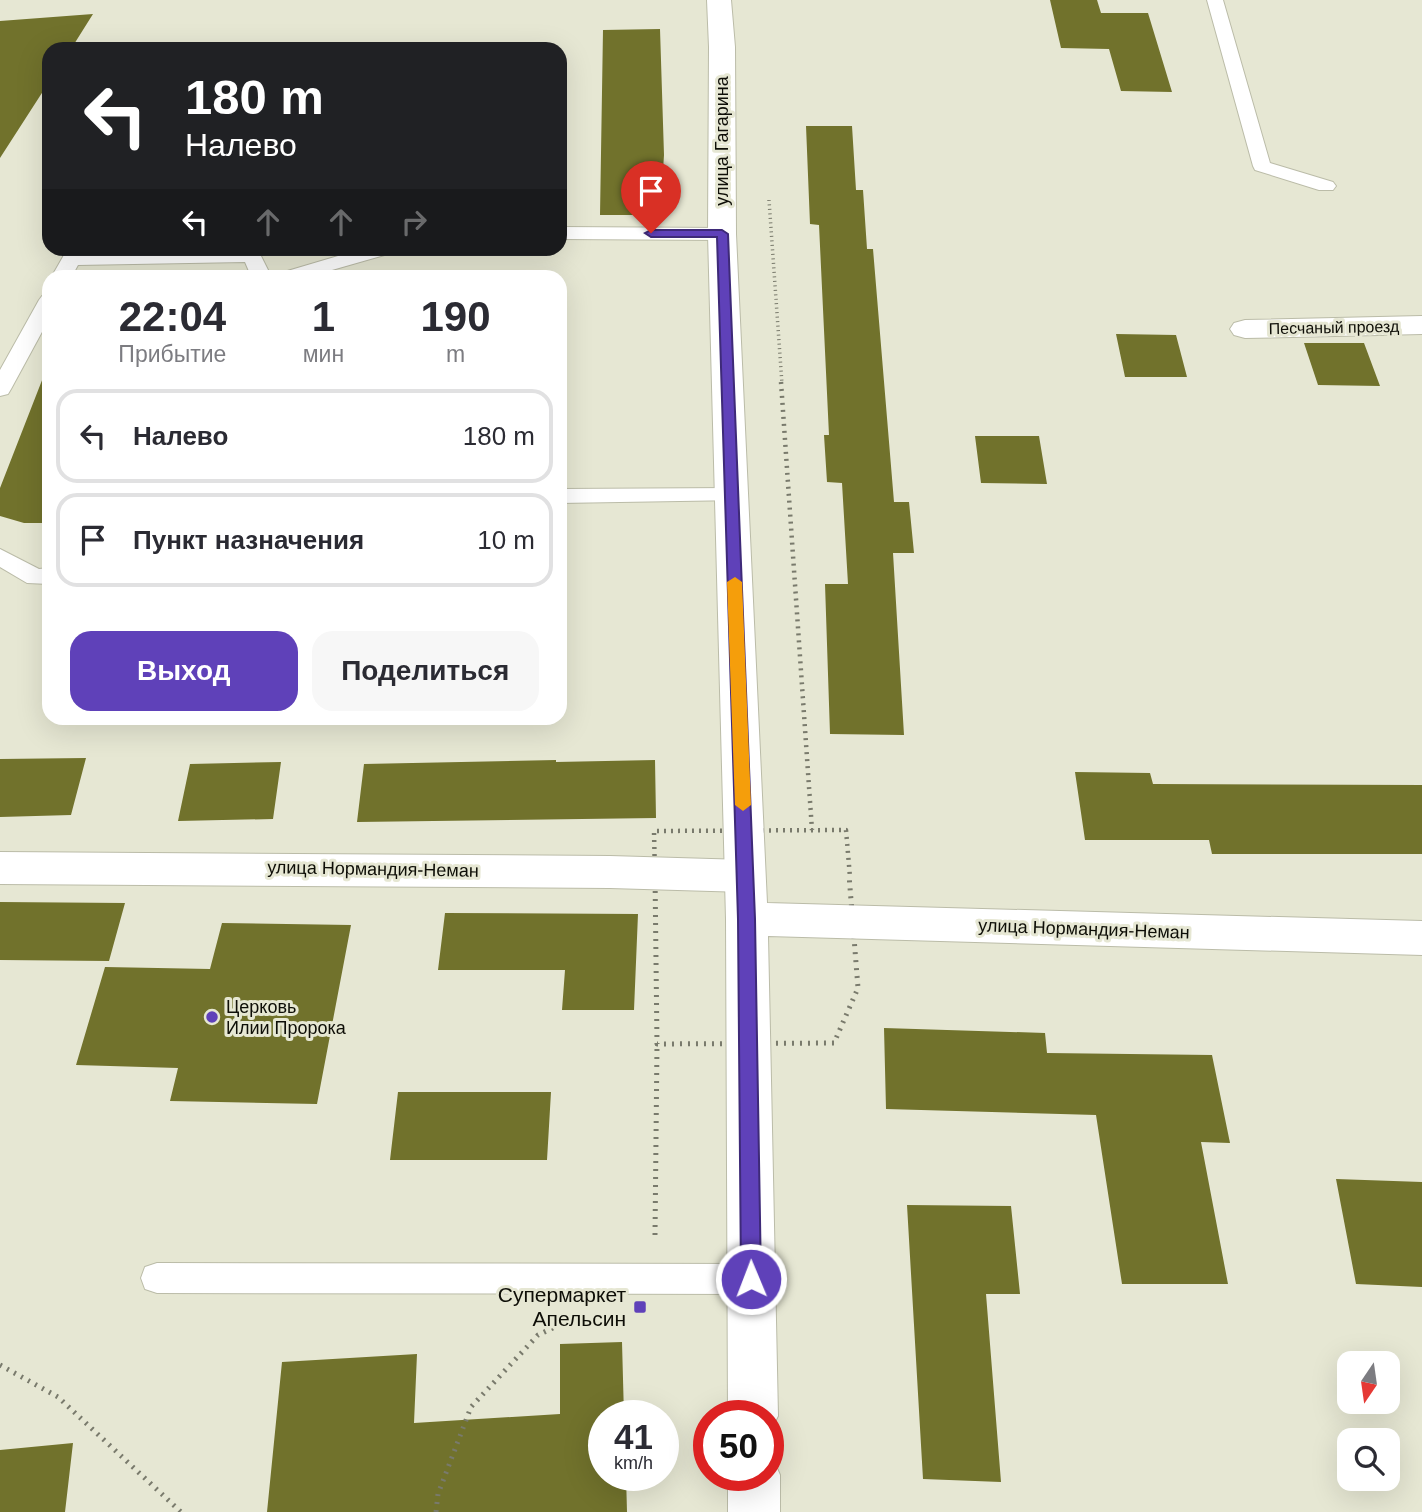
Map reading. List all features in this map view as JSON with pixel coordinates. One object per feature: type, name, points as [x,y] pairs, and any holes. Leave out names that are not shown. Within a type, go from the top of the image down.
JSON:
[{"type":"main road","name":"улица Гагарина","points":[[719,0],[722,47],[722,234],[747,919],[753,1400]]},
{"type":"main road","name":"Песчаный проезд","points":[[1245,330],[1422,326]]},
{"type":"main road","name":"улица Нормандия-Неман","points":[[0,868],[596,871],[745,876]]},
{"type":"main road","name":"улица Нормандия-Неман","points":[[747,919],[1422,938]]},
{"type":"main road","points":[[754,1491],[754,1512]]},
{"type":"lane","points":[[1215,0],[1262,166],[1326,186]]},
{"type":"lane","points":[[567,233],[722,234]]},
{"type":"lane","points":[[312,270],[360,256]]},
{"type":"lane","points":[[65,270],[71,259],[252,257],[258,270]]},
{"type":"lane","points":[[0,389],[42,313]]},
{"type":"lane","points":[[567,496],[732,495]]},
{"type":"lane","points":[[0,557],[35,577],[42,576]]},
{"type":"lane","points":[[157,1278],[751,1279]]},
{"type":"path","points":[[768,194],[812,830]]},
{"type":"path","points":[[0,1365],[58,1397],[181,1512]]},
{"type":"building","points":[[1050,0],[1097,0],[1101,13],[1148,13],[1172,92],[1121,91],[1109,49],[1061,48]]},
{"type":"building","points":[[93,14],[75,42],[42,42],[42,93],[0,158],[0,21]]},
{"type":"building","points":[[660,29],[664,155],[660,215],[600,215],[603,30]]},
{"type":"building","points":[[806,126],[852,126],[856,190],[863,190],[867,249],[873,249],[894,502],[909,502],[914,553],[893,553],[904,735],[830,734],[825,584],[848,584],[842,483],[827,482],[824,435],[829,435],[819,225],[810,224]]},
{"type":"building","points":[[1116,334],[1176,335],[1187,377],[1125,377]]},
{"type":"building","points":[[1304,343],[1364,343],[1380,386],[1318,385]]},
{"type":"building","points":[[42,380],[42,523],[24,523],[0,516],[0,488]]},
{"type":"building","points":[[975,436],[1039,436],[1047,484],[981,483]]},
{"type":"building","points":[[86,758],[71,815],[0,817],[0,759]]},
{"type":"building","points":[[655,760],[656,818],[357,822],[364,764]]},
{"type":"building","points":[[281,762],[273,819],[178,821],[190,764]]},
{"type":"building","points":[[1075,772],[1150,773],[1153,784],[1422,785],[1422,854],[1212,854],[1209,840],[1085,840]]},
{"type":"building","points":[[0,902],[125,903],[109,961],[0,960]]},
{"type":"building","points":[[445,913],[638,914],[634,1010],[562,1010],[565,970],[438,970]]},
{"type":"building","name":"Церковь Илии Пророка","points":[[222,923],[351,925],[317,1104],[170,1101],[178,1068],[76,1065],[105,967],[210,969]]},
{"type":"building","points":[[884,1028],[1045,1033],[1047,1053],[1212,1055],[1230,1143],[1201,1142],[1228,1284],[1122,1284],[1096,1115],[886,1109]]},
{"type":"building","points":[[398,1092],[551,1092],[547,1160],[390,1160]]},
{"type":"building","points":[[1336,1179],[1422,1182],[1422,1287],[1356,1284]]},
{"type":"building","points":[[907,1205],[1011,1206],[1020,1294],[986,1294],[1001,1482],[923,1479]]},
{"type":"building","points":[[622,1342],[624,1400],[588,1400],[588,1491],[626,1491],[627,1512],[267,1512],[282,1362],[417,1354],[414,1423],[560,1414],[560,1344]]},
{"type":"building","points":[[73,1443],[65,1512],[0,1512],[0,1450]]},
{"type":"slow traffic","points":[[735,582],[743,805]]},
{"type":"place","name":"Церковь Илии Пророка","points":[[212,1017]]},
{"type":"place","name":"Супермаркет Апельсин","points":[[640,1307]]},
{"type":"route","points":[[651,233],[722,234],[747,919],[751,1279]]}]
